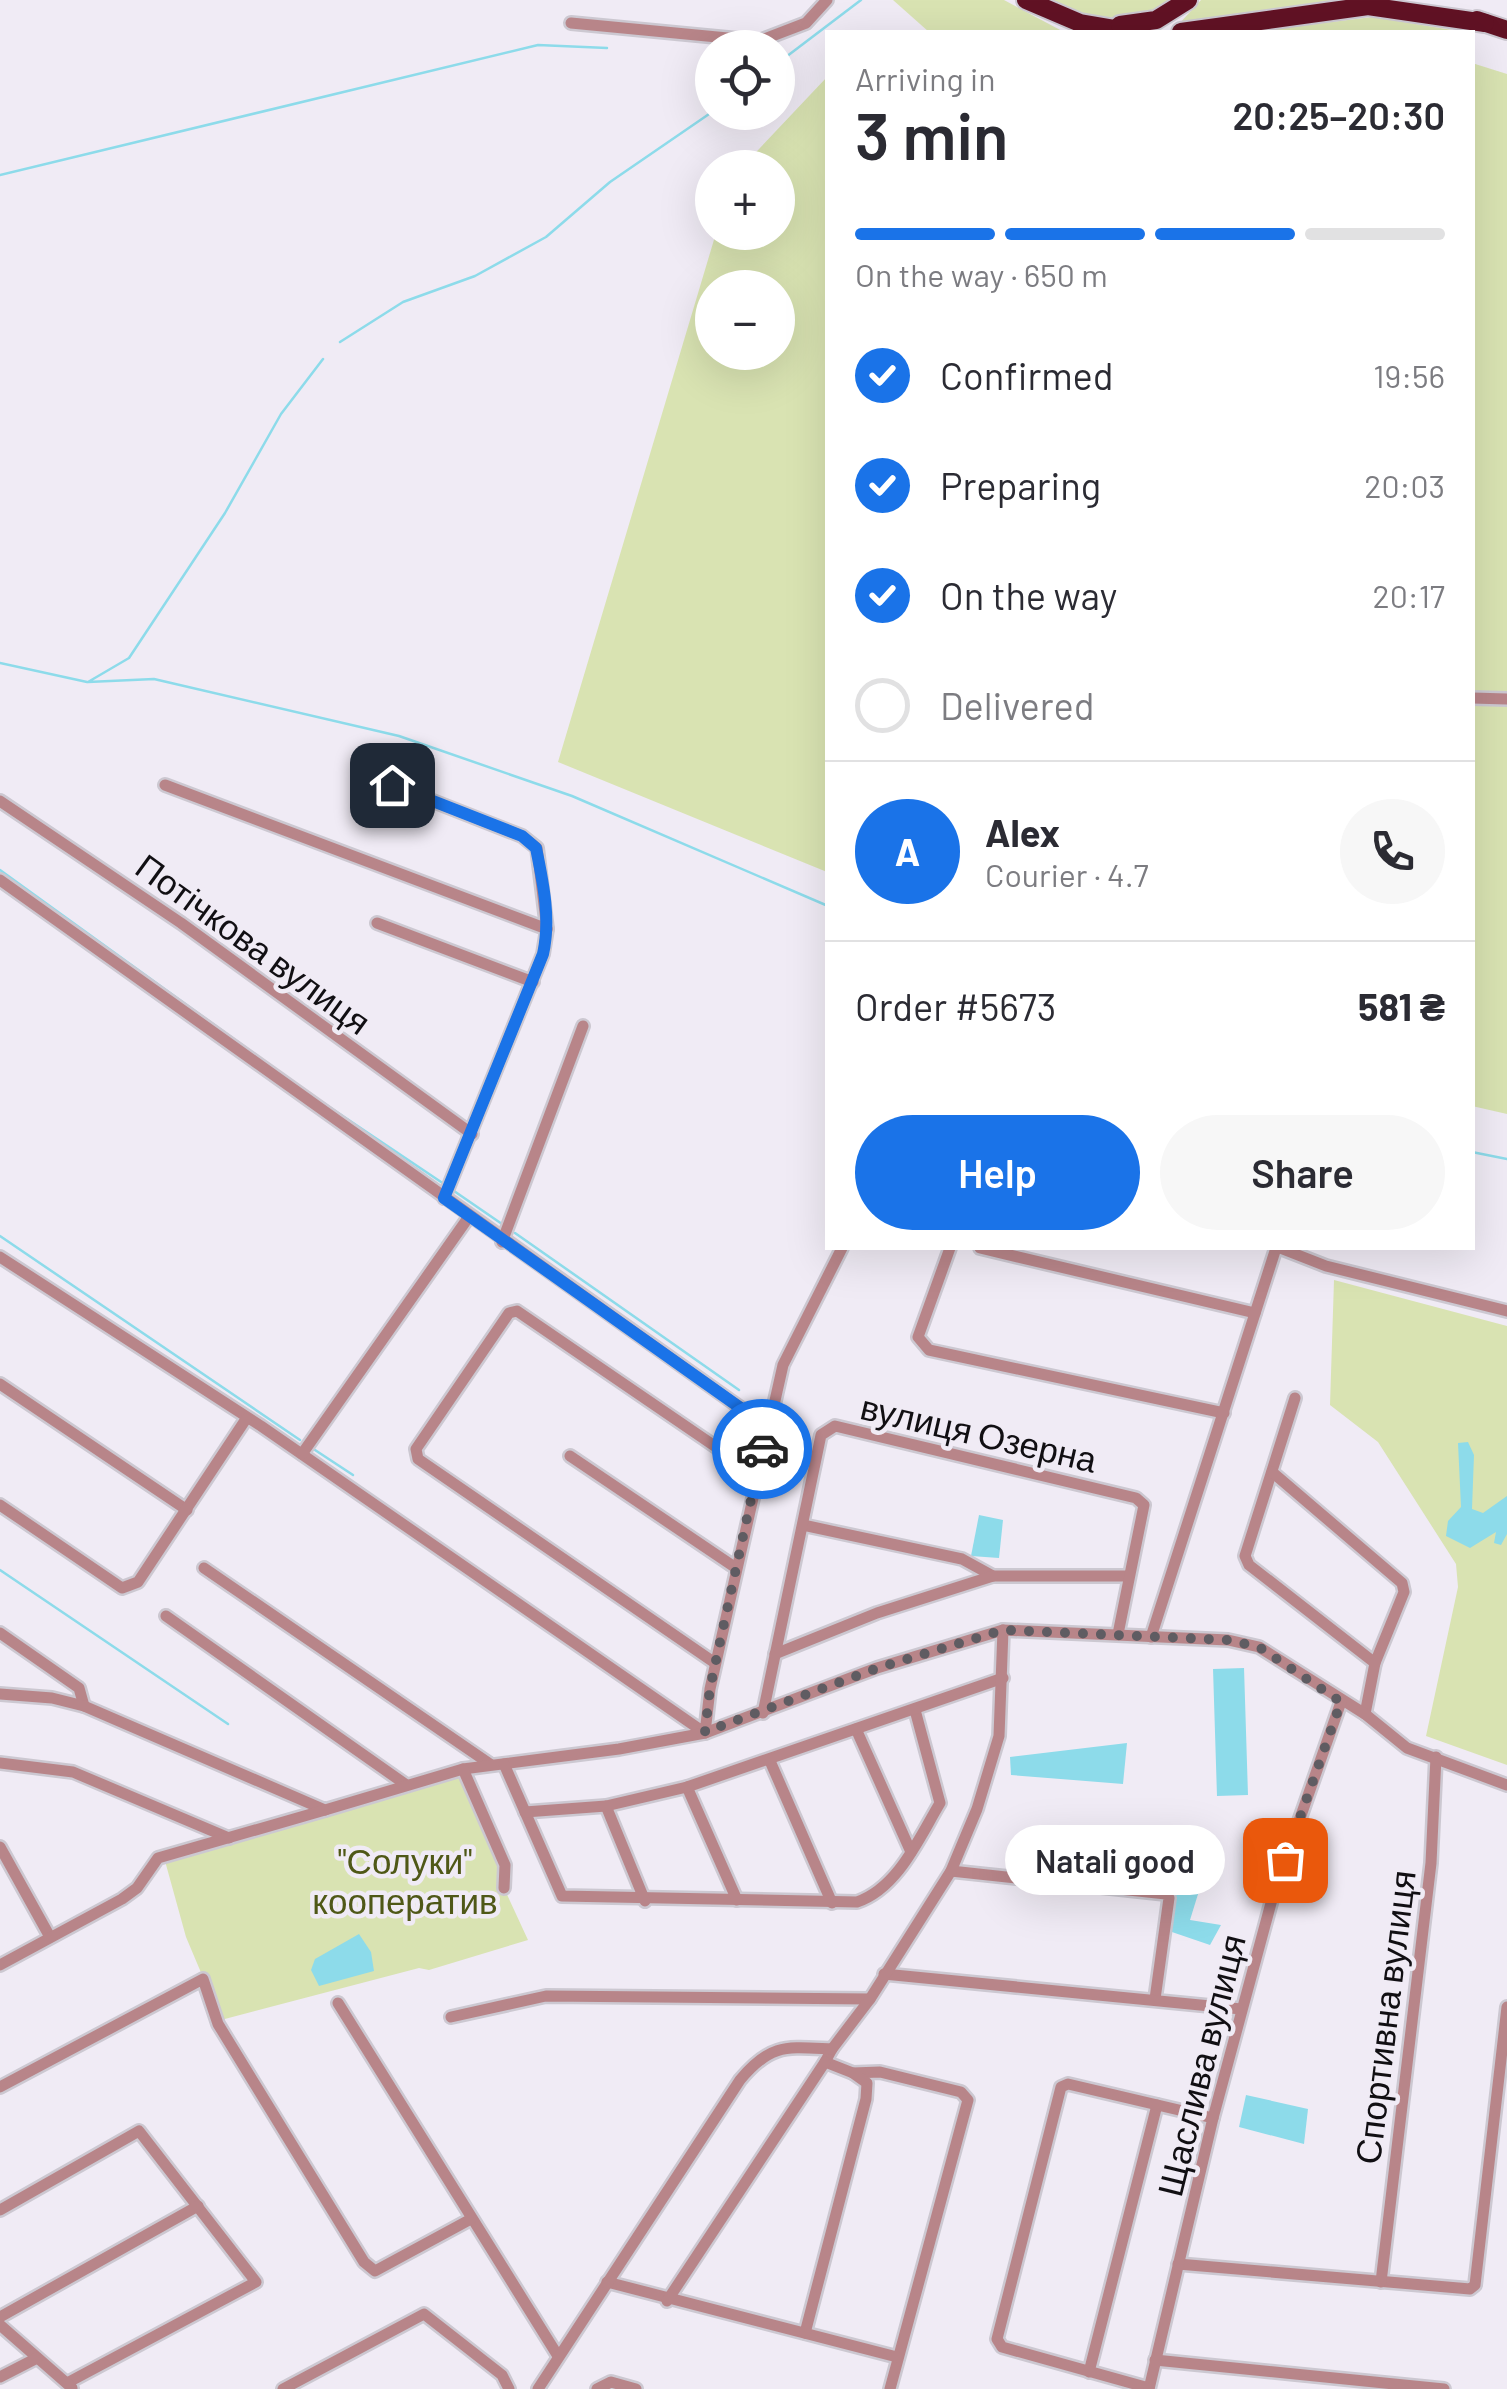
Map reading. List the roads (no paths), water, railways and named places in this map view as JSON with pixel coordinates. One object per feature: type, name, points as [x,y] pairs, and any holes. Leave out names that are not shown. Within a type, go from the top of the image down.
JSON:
[{"type":"highway","points":[[1026,0],[1080,23],[1123,30]]},
{"type":"highway","points":[[1101,26],[1156,20],[1188,0]]},
{"type":"highway","points":[[1425,0],[1507,30]]},
{"type":"highway","points":[[1195,30],[1368,6],[1486,23]]},
{"type":"street","points":[[571,23],[758,40],[806,23],[827,0]]},
{"type":"street","points":[[1475,698],[1507,699]]},
{"type":"street","points":[[359,772],[522,836],[536,848],[547,929],[533,982],[444,1198]]},
{"type":"street","points":[[165,785],[547,929]]},
{"type":"street","name":"Потічкова вулиця","points":[[0,801],[182,923],[472,1134]]},
{"type":"street","points":[[0,880],[468,1218],[766,1426]]},
{"type":"street","points":[[378,923],[533,982]]},
{"type":"street","points":[[502,1242],[584,1026]]},
{"type":"street","points":[[302,1454],[468,1218]]},
{"type":"street","points":[[705,1732],[715,1663],[766,1426],[783,1365],[841,1250]]},
{"type":"street","points":[[949,1250],[918,1337],[929,1350],[1224,1413]]},
{"type":"street","points":[[988,1250],[1255,1313]]},
{"type":"street","points":[[1151,1637],[1277,1250]]},
{"type":"street","points":[[1283,1250],[1326,1266],[1507,1311]]},
{"type":"street","points":[[0,1258],[302,1454],[705,1732]]},
{"type":"street","points":[[715,1663],[418,1459],[416,1449],[512,1311],[757,1475]]},
{"type":"street","points":[[0,1384],[187,1510]]},
{"type":"street","points":[[1295,1398],[1245,1556],[1249,1565],[1375,1663]]},
{"type":"street","points":[[0,1505],[122,1588],[138,1582],[246,1418]]},
{"type":"street","name":"вулиця Озерна","points":[[763,1713],[821,1436],[835,1426],[1136,1498],[1144,1506],[1118,1634]]},
{"type":"street","points":[[570,1456],[736,1568]]},
{"type":"street","points":[[1272,1472],[1402,1583],[1404,1592],[1375,1663],[1365,1714]]},
{"type":"street","points":[[803,1526],[962,1559],[993,1576]]},
{"type":"street","points":[[204,1568],[497,1764],[526,1812],[562,1896],[832,1904],[877,1895],[911,1852],[940,1802],[915,1710]]},
{"type":"street","points":[[776,1654],[904,1603],[993,1576],[1128,1576]]},
{"type":"street","points":[[166,1616],[405,1784]]},
{"type":"street","points":[[666,2300],[832,2049],[870,2000],[951,1871],[977,1809],[999,1736],[1003,1630]]},
{"type":"street","points":[[0,1964],[122,1899],[137,1888],[158,1858],[464,1769],[705,1732],[878,1668],[1003,1630],[1228,1640],[1259,1647],[1365,1714],[1407,1748],[1507,1784]]},
{"type":"street","points":[[0,1633],[80,1688],[84,1706]]},
{"type":"street","points":[[526,1812],[606,1806],[688,1787],[1003,1678]]},
{"type":"street","points":[[0,1694],[52,1698],[84,1706],[325,1810]]},
{"type":"street","name":"Щаслива вулиця","points":[[1149,2389],[1241,2009],[1274,1892],[1341,1702]]},
{"type":"street","points":[[856,1729],[911,1852]]},
{"type":"street","name":"Спортивна вулиця","points":[[1380,2282],[1430,1863],[1436,1758]]},
{"type":"street","points":[[770,1761],[832,1904]]},
{"type":"street","points":[[0,1763],[73,1772],[229,1838]]},
{"type":"street","points":[[464,1769],[504,1865],[504,1888]]},
{"type":"street","points":[[688,1787],[736,1900]]},
{"type":"street","points":[[606,1806],[645,1900]]},
{"type":"street","points":[[0,1847],[50,1937]]},
{"type":"street","points":[[951,1871],[1166,1894],[1169,1898],[1155,1999]]},
{"type":"street","points":[[884,1974],[1241,2009]]},
{"type":"street","points":[[0,2087],[203,1979],[218,2024],[364,2262],[375,2271],[392,2266],[472,2218]]},
{"type":"street","points":[[451,2017],[546,1996],[870,2000]]},
{"type":"street","points":[[338,2003],[558,2356]]},
{"type":"street","points":[[1178,2264],[1470,2289],[1475,2285],[1507,2008]]},
{"type":"street","points":[[538,2389],[728,2096],[758,2059],[780,2047],[832,2049]]},
{"type":"street","points":[[805,2333],[868,2090],[867,2083],[853,2073],[825,2062]]},
{"type":"street","points":[[853,2073],[880,2072],[960,2092],[968,2100],[890,2389]]},
{"type":"street","points":[[1149,2389],[998,2344],[1020,2249],[1061,2087],[1068,2084],[1213,2118]]},
{"type":"street","points":[[1089,2372],[1157,2106]]},
{"type":"street","points":[[0,2210],[139,2131],[256,2282],[70,2386],[0,2325]]},
{"type":"street","points":[[0,2316],[198,2206]]},
{"type":"street","points":[[607,2282],[897,2357]]},
{"type":"street","points":[[283,2389],[424,2314],[502,2374],[509,2389]]},
{"type":"street","points":[[0,2377],[37,2358]]},
{"type":"street","points":[[1156,2360],[1444,2389]]},
{"type":"street","points":[[598,2389],[610,2382],[636,2389]]},
{"type":"water","points":[[1468,1442],[1474,1455],[1472,1509],[1483,1513],[1507,1496],[1507,1534],[1501,1545],[1494,1543],[1496,1532],[1470,1548],[1446,1536],[1448,1521],[1461,1507],[1458,1443]]},
{"type":"water","points":[[979,1515],[1003,1520],[999,1558],[971,1556]]},
{"type":"water","points":[[1244,1668],[1248,1795],[1217,1796],[1213,1669]]},
{"type":"water","points":[[1127,1743],[1123,1784],[1011,1775],[1010,1757]]},
{"type":"water","points":[[1184,1856],[1207,1865],[1190,1920],[1221,1925],[1210,1945],[1169,1931]]},
{"type":"water","points":[[359,1934],[371,1952],[374,1971],[319,1986],[311,1970],[315,1959]]},
{"type":"water","points":[[1246,2095],[1308,2109],[1304,2144],[1239,2127]]},
{"type":"waterway","points":[[795,50],[861,0]]},
{"type":"waterway","points":[[0,175],[538,45],[607,48]]},
{"type":"waterway","points":[[340,342],[403,302],[475,276],[546,237],[610,182],[695,124]]},
{"type":"waterway","points":[[323,359],[281,414],[225,513],[129,658],[88,682],[154,679],[399,736],[572,796],[825,905]]},
{"type":"waterway","points":[[0,663],[87,682]]},
{"type":"waterway","points":[[0,870],[307,1092],[444,1184]]},
{"type":"waterway","points":[[1475,1153],[1507,1159]]},
{"type":"waterway","points":[[454,1191],[502,1224]]},
{"type":"waterway","points":[[515,1233],[739,1390]]},
{"type":"waterway","points":[[0,1236],[300,1440]]},
{"type":"waterway","points":[[315,1450],[353,1475]]},
{"type":"waterway","points":[[0,1570],[228,1724]]},
{"type":"place","name":"Natali good","points":[[1285,1860]]},
{"type":"park label","name":"\"Солуки\" кооператив","points":[[405,1880]]}]
